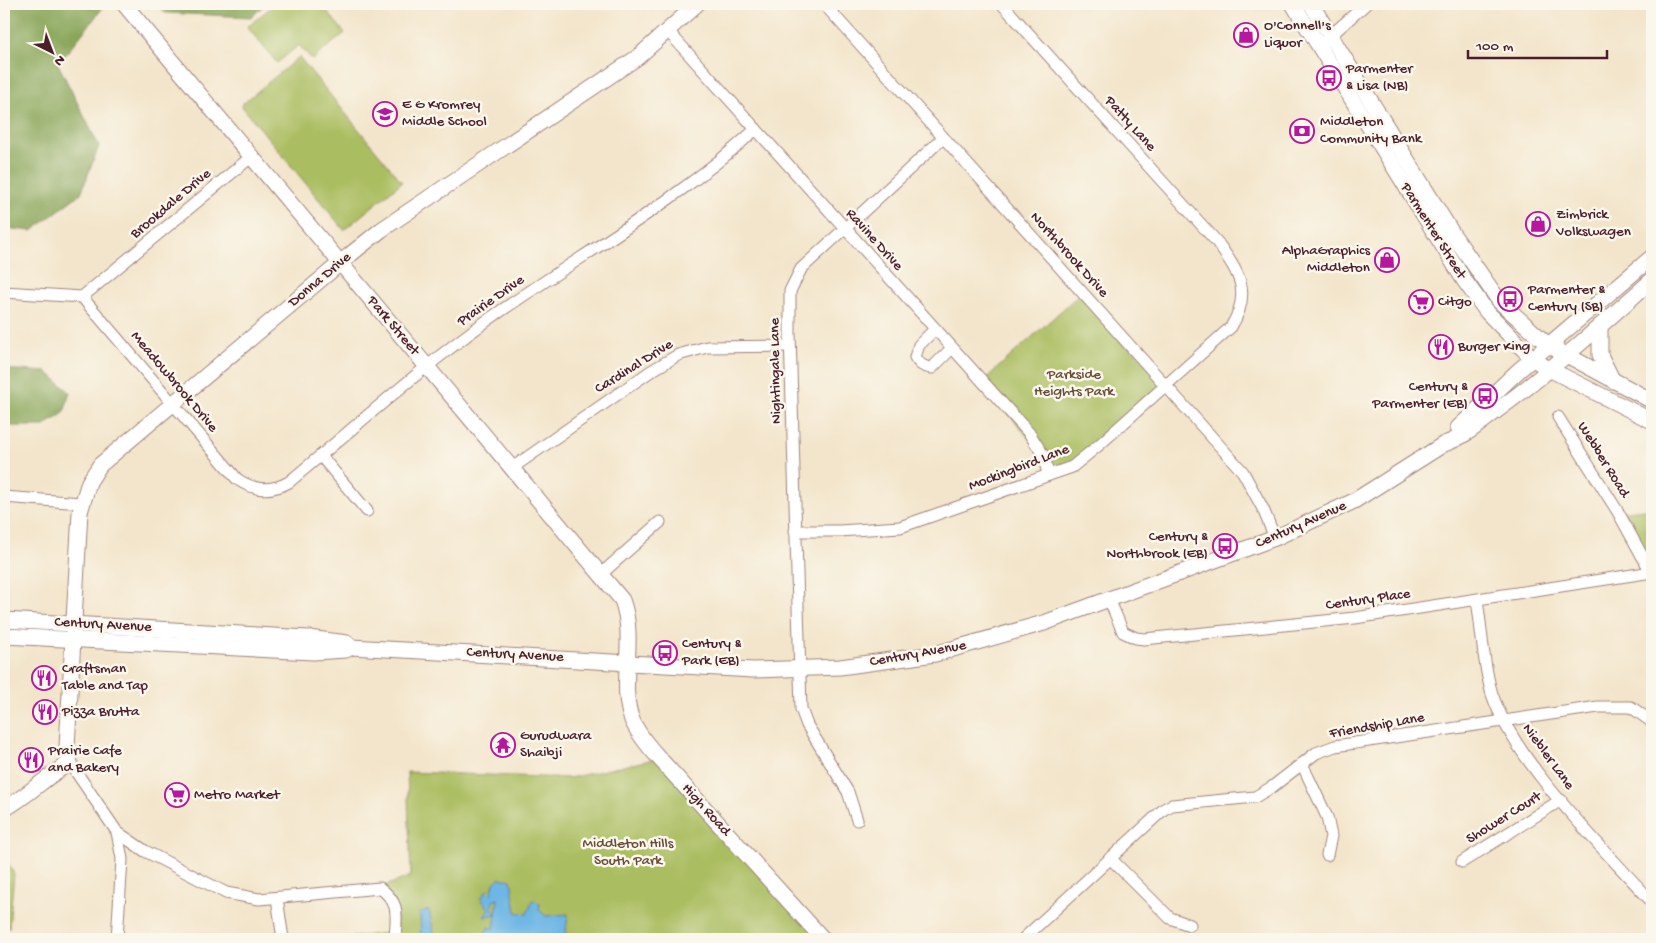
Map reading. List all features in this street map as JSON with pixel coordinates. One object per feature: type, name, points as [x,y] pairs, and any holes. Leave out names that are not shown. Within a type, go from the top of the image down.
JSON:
[{"type":"street","name":"Park Street","points":[[124,4],[622,600],[627,615],[629,662]]},
{"type":"street","name":"Donna Drive","points":[[70,763],[67,747],[81,502],[89,482],[100,465],[381,230],[638,57],[697,4]]},
{"type":"street","name":"Northbrook Drive","points":[[824,4],[1243,472],[1263,509],[1274,538]]},
{"type":"street","name":"Patty Lane","points":[[1002,4],[1217,242],[1234,266]]},
{"type":"street","name":"Parmenter Street","points":[[1293,4],[1325,41],[1482,279],[1500,302],[1548,345],[1565,356],[1652,400]]},
{"type":"street","name":"Parmenter Street","points":[[1311,4],[1325,41],[1477,300],[1533,359],[1652,421]]},
{"type":"street","points":[[1325,41],[1366,4]]},
{"type":"street","name":"Ravine Drive","points":[[667,30],[1029,433],[1044,456],[1048,475]]},
{"type":"street","name":"Prairie Drive","points":[[245,484],[253,488],[268,489],[283,485],[427,366],[486,321],[720,162],[756,129]]},
{"type":"street","name":"Nightingale Lane","points":[[857,820],[848,792],[807,725],[801,709],[790,291],[801,269],[943,138]]},
{"type":"street","name":"Brookdale Drive","points":[[82,297],[251,157]]},
{"type":"street","name":"Century Avenue","points":[[1444,444],[1452,432],[1548,345],[1652,257]]},
{"type":"street","name":"Mockingbird Lane","points":[[795,531],[900,527],[1075,465],[1235,322],[1241,304],[1242,288],[1234,266]]},
{"type":"street","name":"Century Avenue","points":[[4,620],[308,638],[346,643],[351,646],[753,670],[800,669],[876,663],[943,652],[1012,634],[1109,599],[1274,538],[1354,501],[1444,444],[1458,440],[1565,356],[1652,280]]},
{"type":"street","points":[[4,292],[82,297]]},
{"type":"street","name":"Meadowbrook Drive","points":[[82,297],[233,474],[245,484]]},
{"type":"street","points":[[1600,326],[1600,355],[1613,381]]},
{"type":"street","points":[[935,329],[916,351],[915,357],[918,362],[922,366],[932,368],[952,348]]},
{"type":"street","name":"Cardinal Drive","points":[[512,468],[635,382],[678,355],[707,347],[790,346]]},
{"type":"street","name":"Webber Road","points":[[1558,417],[1618,512],[1652,572]]},
{"type":"street","points":[[320,456],[368,511]]},
{"type":"street","points":[[4,497],[81,502]]},
{"type":"street","points":[[601,574],[660,522]]},
{"type":"street","name":"Century Place","points":[[1109,599],[1123,632],[1136,638],[1144,639],[1355,618],[1652,572]]},
{"type":"street","name":"Niebler Lane","points":[[1477,600],[1490,686],[1505,722],[1542,778],[1652,902]]},
{"type":"street","name":"Century Avenue","points":[[4,636],[313,652],[346,650],[351,646]]},
{"type":"street","name":"High Road","points":[[629,662],[628,689],[632,718],[649,746],[823,939]]},
{"type":"street","name":"Friendship Lane","points":[[1023,939],[1164,808],[1172,805],[1255,797],[1272,787],[1316,754],[1336,746],[1592,708],[1631,707],[1652,722]]},
{"type":"street","points":[[4,809],[28,795],[54,772],[70,763],[117,832],[145,851],[226,893],[259,899],[380,888],[392,897],[397,910],[395,939]]},
{"type":"street","points":[[1302,764],[1326,817],[1331,836],[1327,854]]},
{"type":"street","name":"Shower Court","points":[[1462,862],[1561,800]]},
{"type":"street","points":[[117,832],[122,859],[117,939]]},
{"type":"street","points":[[1110,858],[1170,918],[1190,925]]},
{"type":"street","points":[[277,898],[282,939]]},
{"type":"green space","points":[[4,4],[98,4],[102,9],[58,64],[99,146],[81,193],[32,231],[4,228]]},
{"type":"green space","points":[[157,4],[265,4],[252,17],[165,13]]},
{"type":"green space","points":[[275,4],[321,4],[345,33],[312,60],[299,45],[277,63],[247,27]]},
{"type":"green space","points":[[299,57],[402,182],[344,230],[241,105]]},
{"type":"green space","name":"Parkside Heights Park","points":[[1082,292],[1165,385],[1099,445],[1048,475],[1044,456],[982,382]]},
{"type":"green space","points":[[4,369],[47,372],[70,392],[64,413],[44,426],[4,426]]},
{"type":"green space","points":[[1652,508],[1652,572],[1618,512]]},
{"type":"green space","name":"Middleton Hills South Park","points":[[659,758],[823,939],[335,939],[395,932],[397,910],[380,888],[411,876],[407,772],[569,778]]},
{"type":"green space","points":[[4,855],[14,874],[9,928],[4,931]]},
{"type":"water","points":[[499,878],[511,880],[516,912],[527,914],[533,900],[540,904],[539,910],[546,916],[568,914],[565,939],[493,939],[484,934],[489,927],[494,929],[496,914],[484,917],[489,909],[481,899],[487,890],[491,894],[494,883]],"holes":[[[498,899],[496,914],[492,907],[493,901]]]},
{"type":"water","points":[[429,910],[435,939],[421,939],[420,913]]},
{"type":"place","name":"O'Connell's Liquor","points":[[1246,35]]},
{"type":"place","name":"Parmenter & Lisa (NB)","points":[[1329,78]]},
{"type":"place","name":"E G Kromrey Middle School","points":[[385,114]]},
{"type":"place","name":"Middleton Community Bank","points":[[1302,131]]},
{"type":"place","name":"Zimbrick Volkswagen","points":[[1538,224]]},
{"type":"place","name":"AlphaGraphics Middleton","points":[[1387,260]]},
{"type":"place","name":"Parmenter & Century (SB)","points":[[1510,299]]},
{"type":"place","name":"Citgo","points":[[1421,302]]},
{"type":"place","name":"Burger King","points":[[1441,347]]},
{"type":"place","name":"Century & Parmenter (EB)","points":[[1485,396]]},
{"type":"place","name":"Century & Northbrook (EB)","points":[[1225,546]]},
{"type":"place","name":"Century & Park (EB)","points":[[665,653]]},
{"type":"place","name":"Craftsman Table and Tap","points":[[44,678]]},
{"type":"place","name":"Pizza Brutta","points":[[45,712]]},
{"type":"place","name":"Gurudwara Shaibji","points":[[503,745]]},
{"type":"place","name":"Prairie Cafe and Bakery","points":[[31,760]]},
{"type":"place","name":"Metro Market","points":[[177,795]]}]
